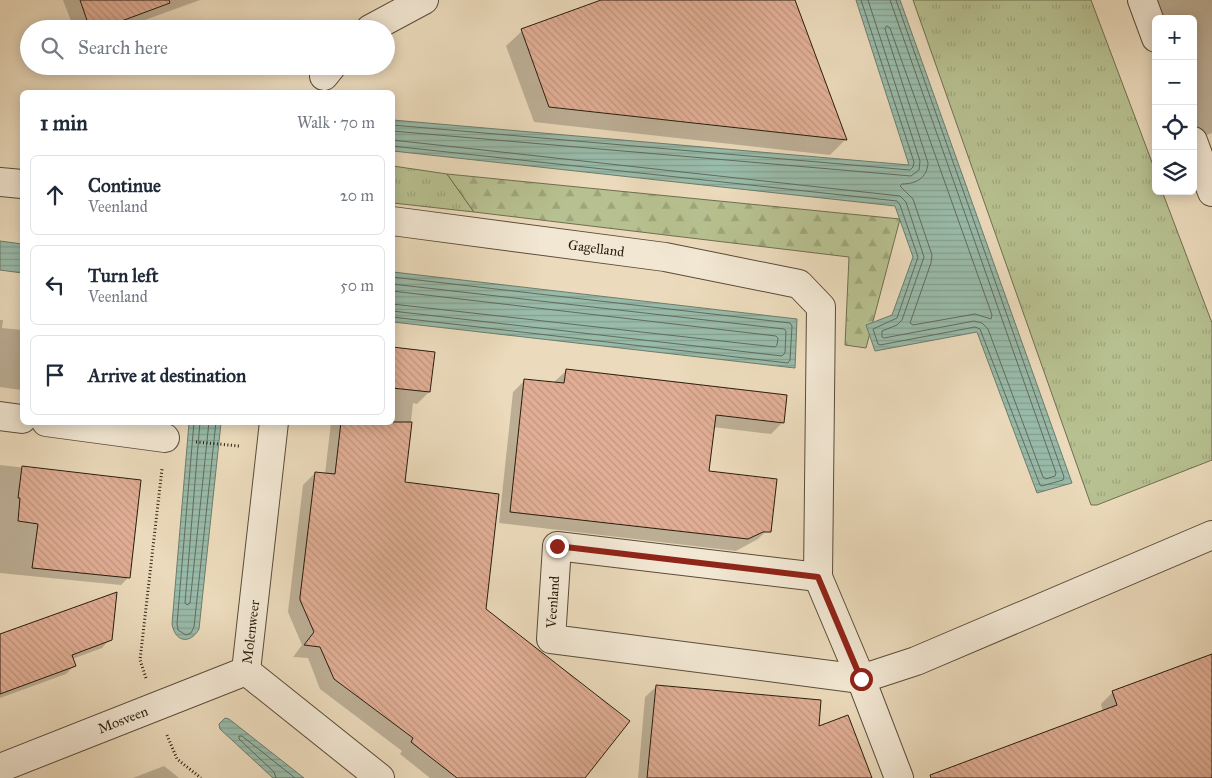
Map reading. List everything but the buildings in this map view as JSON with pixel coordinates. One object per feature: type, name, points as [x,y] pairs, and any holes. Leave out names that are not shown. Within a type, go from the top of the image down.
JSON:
[{"type":"street","points":[[1142,0],[1152,27]]},
{"type":"street","points":[[386,20],[419,1]]},
{"type":"street","points":[[1197,150],[1211,184]]},
{"type":"street","points":[[0,182],[20,184]]},
{"type":"street","name":"Gagelland","points":[[395,221],[665,258],[799,284],[821,307],[818,577]]},
{"type":"street","points":[[0,416],[20,419]]},
{"type":"street","points":[[68,425],[178,440]]},
{"type":"street","name":"Molenweer","points":[[274,425],[246,671],[380,778]]},
{"type":"street","points":[[861,679],[916,661],[1212,535]]},
{"type":"street","name":"Veenland","points":[[818,577],[557,546],[551,639],[861,679]]},
{"type":"street","points":[[818,577],[861,679],[899,778]]},
{"type":"street","name":"Mosveen","points":[[0,768],[246,671]]},
{"type":"path","points":[[201,778],[177,760],[140,660],[178,440],[227,445]]},
{"type":"green space","points":[[913,0],[1091,0],[1152,162],[1152,195],[1164,195],[1212,323],[1212,460],[1097,505],[1091,505]]},
{"type":"green space","points":[[395,166],[447,174],[474,212],[395,203]]},
{"type":"green space","points":[[447,174],[900,219],[866,348],[845,345],[849,257],[474,212]]},
{"type":"water","points":[[856,0],[900,0],[1072,483],[1037,493],[977,332],[875,351],[866,325],[892,315],[913,257],[895,206],[395,151],[395,120],[909,165]]},
{"type":"water","points":[[0,241],[20,244],[20,273],[0,270]]},
{"type":"water","points":[[395,272],[797,319],[795,368],[395,322]]},
{"type":"water","points":[[189,425],[221,425],[199,629],[191,638],[183,639],[176,635],[172,624]]},
{"type":"water","points":[[225,718],[229,719],[304,778],[273,778],[220,729],[219,724]]},
{"type":"route","points":[[557,546],[818,577],[861,679]]}]
